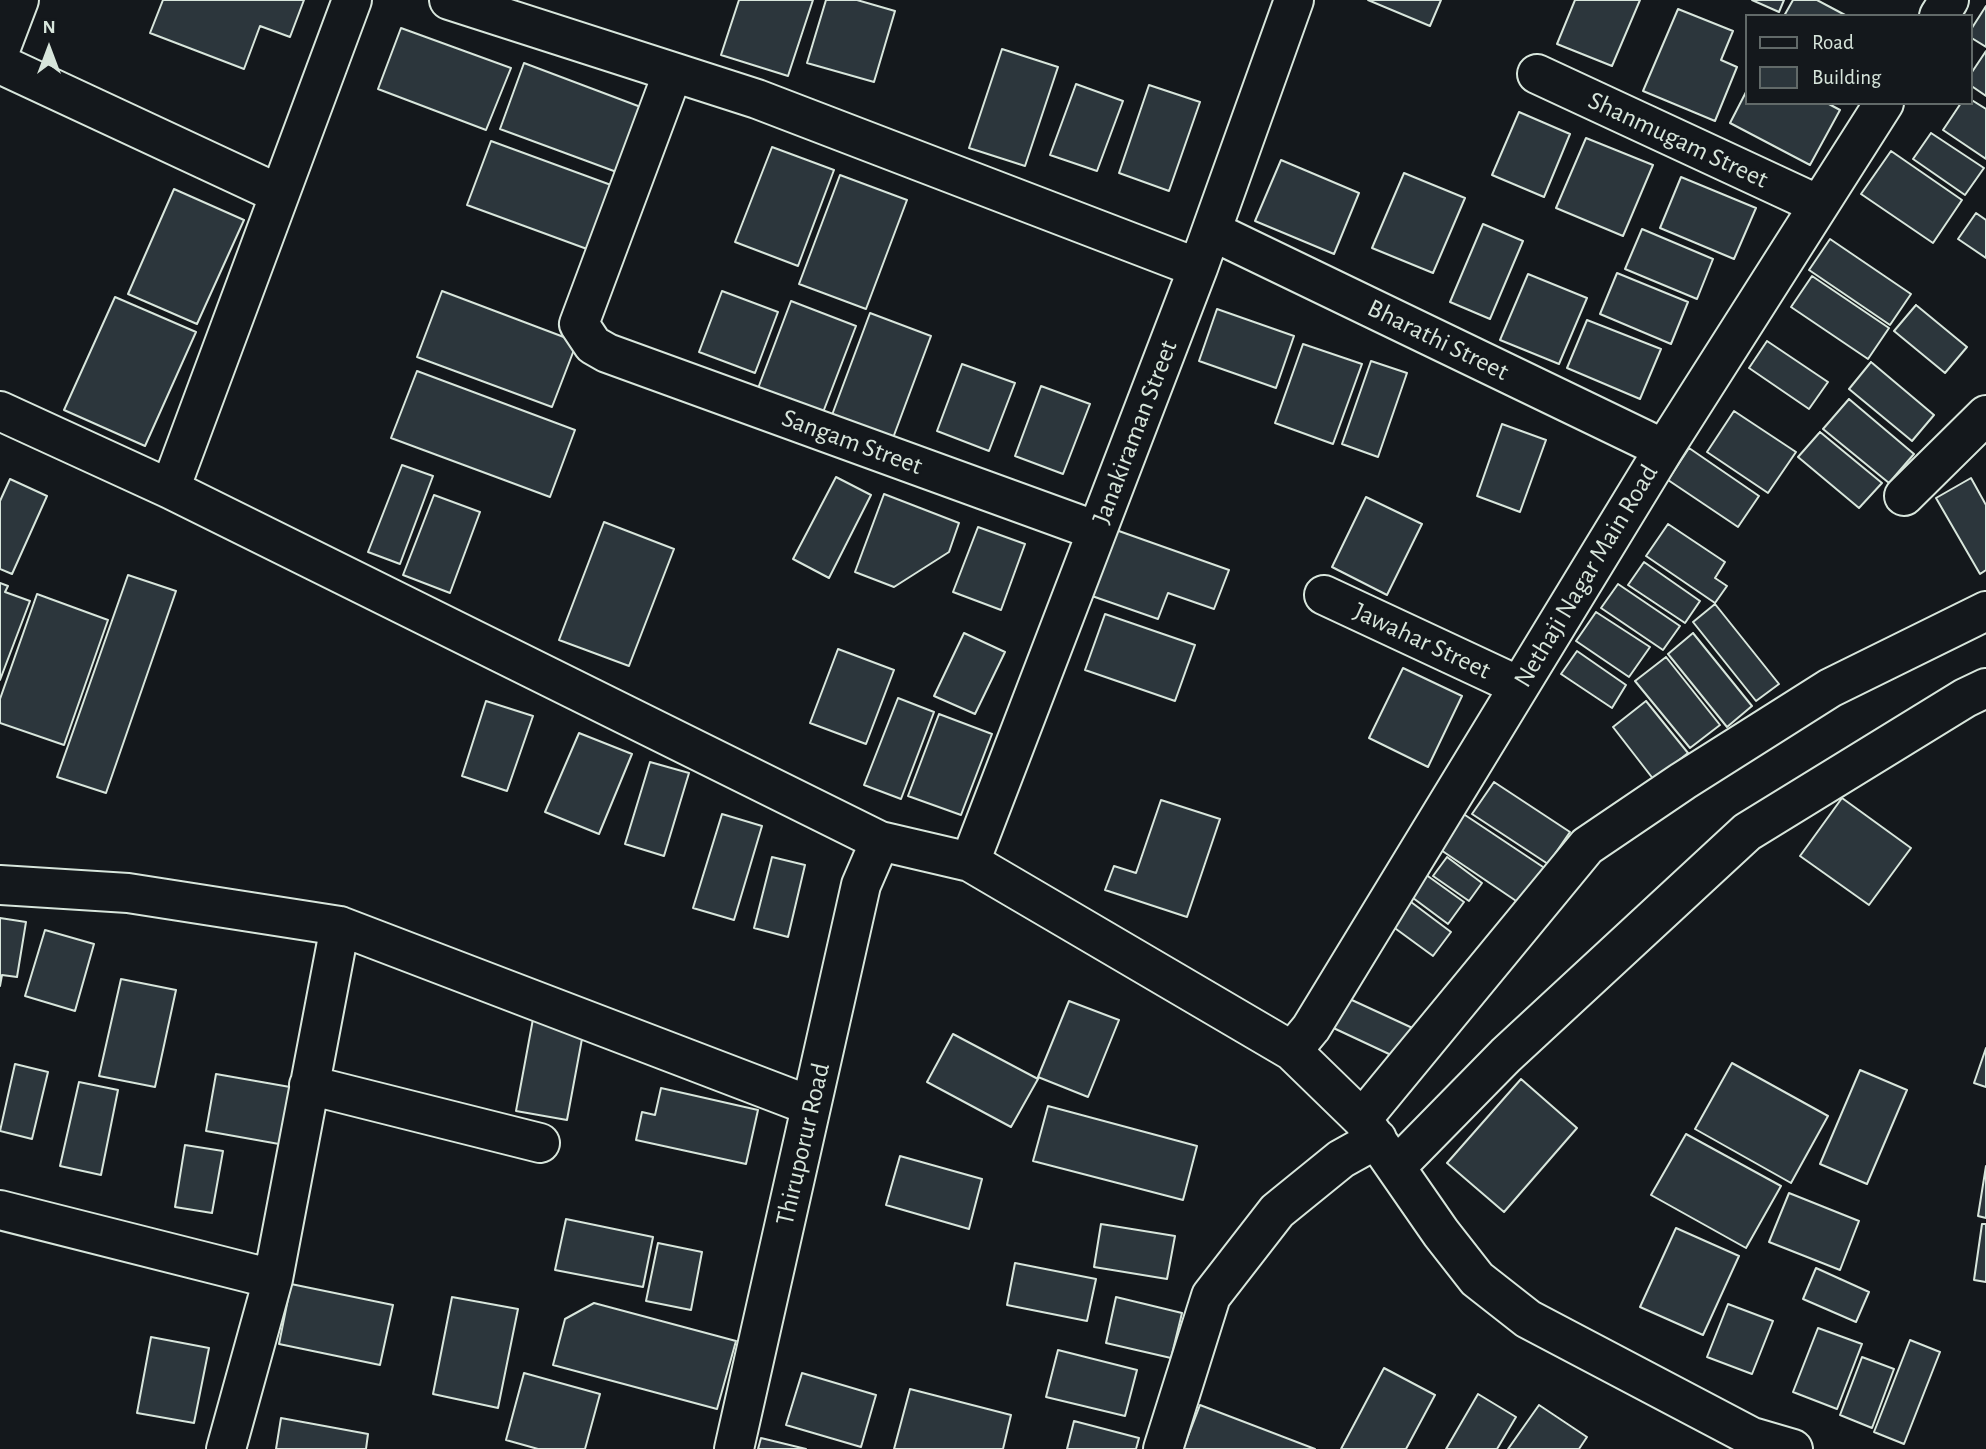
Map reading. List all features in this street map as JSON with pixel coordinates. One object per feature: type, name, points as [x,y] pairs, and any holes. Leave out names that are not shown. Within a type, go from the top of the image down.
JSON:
[{"type":"street","points":[[0,50],[19,0]]},
{"type":"street","points":[[170,489],[352,0]]},
{"type":"street","points":[[449,0],[757,99],[1198,268]]},
{"type":"street","name":"Janakiraman Street","points":[[970,862],[1212,231],[1294,0]]},
{"type":"street","points":[[0,64],[279,194]]},
{"type":"street","name":"Sangam Street","points":[[673,72],[579,324],[593,345],[607,353],[1097,531]]},
{"type":"street","name":"Shanmugam Street","points":[[1537,74],[1819,205]]},
{"type":"street","name":"Nethaji Nagar Main Road","points":[[1292,1051],[1311,1028],[1664,449],[1883,105]]},
{"type":"street","name":"Bharathi Street","points":[[1212,231],[1664,449]]},
{"type":"street","points":[[1904,496],[1986,415]]},
{"type":"street","points":[[2,418],[170,489],[880,841],[970,862],[1292,1051],[1379,1142],[1441,1233],[1477,1279],[1528,1319],[1751,1443],[1793,1449]]},
{"type":"street","name":"Jawahar Street","points":[[1324,595],[1519,686]]},
{"type":"street","points":[[1379,1142],[1587,846],[1683,781],[1830,688],[1986,611]]},
{"type":"street","points":[[1163,1449],[1211,1296],[1277,1210],[1341,1159],[1379,1142],[1506,1055],[1746,832],[1979,698]]},
{"type":"street","name":"Thiruporur Road","points":[[734,1449],[862,885],[880,841]]},
{"type":"street","points":[[0,885],[128,893],[340,926],[811,1106]]},
{"type":"street","points":[[226,1449],[273,1279],[340,926]]},
{"type":"street","points":[[310,1085],[540,1143]]},
{"type":"street","points":[[0,1210],[273,1279]]},
{"type":"building","points":[[163,0],[304,0],[290,37],[260,26],[244,69],[150,33]]},
{"type":"building","points":[[739,0],[813,0],[788,76],[721,55]]},
{"type":"building","points":[[826,0],[857,0],[895,11],[874,82],[807,63]]},
{"type":"building","points":[[1368,0],[1441,0],[1430,26]]},
{"type":"building","points":[[1575,0],[1640,0],[1612,66],[1557,44]]},
{"type":"building","points":[[1752,0],[1784,0],[1779,12]]},
{"type":"building","points":[[1793,0],[1817,0],[1843,14],[1785,14]]},
{"type":"building","points":[[1986,6],[1986,47],[1972,38],[1972,28]]},
{"type":"building","points":[[1678,9],[1733,31],[1721,60],[1737,67],[1715,121],[1643,91]]},
{"type":"building","points":[[401,28],[511,68],[486,130],[378,89]]},
{"type":"building","points":[[1002,49],[1058,67],[1025,166],[969,148]]},
{"type":"building","points":[[1986,51],[1986,96],[1972,86],[1972,72]]},
{"type":"building","points":[[524,63],[646,109],[622,174],[500,129]]},
{"type":"building","points":[[1076,84],[1123,101],[1097,171],[1050,155]]},
{"type":"building","points":[[1149,85],[1200,102],[1169,191],[1119,173]]},
{"type":"building","points":[[1744,96],[1744,105],[1831,105],[1840,110],[1810,165],[1730,123]]},
{"type":"building","points":[[1972,100],[1986,109],[1986,159],[1943,130],[1960,105],[1972,105]]},
{"type":"building","points":[[1519,112],[1570,134],[1544,197],[1492,175]]},
{"type":"building","points":[[1931,133],[1984,168],[1965,195],[1913,159]]},
{"type":"building","points":[[1586,138],[1653,165],[1623,236],[1556,208]]},
{"type":"building","points":[[491,141],[611,185],[587,249],[467,205]]},
{"type":"building","points":[[772,147],[834,170],[798,266],[735,242]]},
{"type":"building","points":[[1891,151],[1962,200],[1933,243],[1861,194]]},
{"type":"building","points":[[1281,160],[1359,193],[1334,254],[1255,221]]},
{"type":"building","points":[[1404,173],[1465,198],[1433,273],[1372,248]]},
{"type":"building","points":[[840,175],[907,200],[866,309],[799,284]]},
{"type":"building","points":[[1681,177],[1756,208],[1734,259],[1660,228]]},
{"type":"building","points":[[174,189],[244,220],[197,324],[128,294]]},
{"type":"building","points":[[1976,213],[1986,220],[1986,258],[1958,239]]},
{"type":"building","points":[[1483,224],[1523,241],[1490,319],[1450,302]]},
{"type":"building","points":[[1642,229],[1713,259],[1697,299],[1625,269]]},
{"type":"building","points":[[1830,239],[1911,294],[1890,325],[1809,270]]},
{"type":"building","points":[[1617,273],[1688,302],[1671,344],[1600,314]]},
{"type":"building","points":[[1528,274],[1587,298],[1559,364],[1500,340]]},
{"type":"building","points":[[1812,276],[1889,328],[1868,359],[1791,307]]},
{"type":"building","points":[[442,291],[577,342],[552,407],[417,357]]},
{"type":"building","points":[[722,291],[778,312],[755,373],[699,352]]},
{"type":"building","points":[[115,297],[196,332],[145,446],[64,410]]},
{"type":"building","points":[[791,301],[856,326],[822,415],[757,391]]},
{"type":"building","points":[[1916,305],[1967,347],[1945,373],[1894,331]]},
{"type":"building","points":[[1217,309],[1294,336],[1276,388],[1199,361]]},
{"type":"building","points":[[870,313],[931,336],[890,446],[829,423]]},
{"type":"building","points":[[1587,320],[1661,349],[1640,399],[1567,368]]},
{"type":"building","points":[[1767,341],[1828,382],[1809,409],[1749,368]]},
{"type":"building","points":[[1303,344],[1362,364],[1333,444],[1275,423]]},
{"type":"building","points":[[1371,361],[1407,373],[1378,457],[1342,444]]},
{"type":"building","points":[[1871,362],[1934,415],[1912,441],[1849,389]]},
{"type":"building","points":[[962,364],[1015,383],[989,451],[937,431]]},
{"type":"building","points":[[417,371],[575,430],[550,497],[391,438]]},
{"type":"building","points":[[1041,386],[1090,404],[1063,474],[1015,456]]},
{"type":"building","points":[[1849,399],[1914,454],[1889,483],[1823,429]]},
{"type":"building","points":[[1734,411],[1796,452],[1768,493],[1707,452]]},
{"type":"building","points":[[1502,424],[1546,440],[1520,512],[1477,496]]},
{"type":"building","points":[[1820,432],[1882,483],[1859,508],[1798,457]]},
{"type":"building","points":[[1689,448],[1759,496],[1738,527],[1668,480]]},
{"type":"building","points":[[402,465],[433,476],[400,564],[368,552]]},
{"type":"building","points":[[836,477],[871,495],[829,578],[793,559]]},
{"type":"building","points":[[1971,478],[1986,505],[1986,570],[1980,574],[1936,498]]},
{"type":"building","points":[[10,479],[47,496],[12,574],[0,569],[0,501]]},
{"type":"building","points":[[884,494],[959,523],[949,552],[894,587],[855,572]]},
{"type":"building","points":[[434,495],[480,512],[450,593],[403,575]]},
{"type":"building","points":[[1366,497],[1422,524],[1387,595],[1332,567]]},
{"type":"building","points":[[604,522],[674,549],[629,666],[559,640]]},
{"type":"building","points":[[1668,524],[1725,562],[1715,578],[1727,586],[1715,603],[1646,556]]},
{"type":"building","points":[[978,527],[1025,544],[1001,610],[953,592]]},
{"type":"building","points":[[1116,530],[1229,570],[1214,609],[1168,593],[1158,619],[1092,596]]},
{"type":"building","points":[[1644,562],[1700,601],[1685,623],[1628,585]]},
{"type":"building","points":[[128,575],[176,591],[106,793],[57,777]]},
{"type":"building","points":[[0,583],[8,586],[5,592],[30,601],[0,680]]},
{"type":"building","points":[[1618,584],[1680,626],[1663,650],[1601,608]]},
{"type":"building","points":[[37,594],[108,620],[64,745],[0,723],[0,699]]},
{"type":"building","points":[[1715,604],[1779,684],[1756,701],[1693,622]]},
{"type":"building","points":[[1596,612],[1650,647],[1629,677],[1576,641]]},
{"type":"building","points":[[1105,614],[1195,645],[1175,701],[1085,670]]},
{"type":"building","points":[[964,633],[1005,652],[975,714],[934,696]]},
{"type":"building","points":[[1693,633],[1752,706],[1727,727],[1668,654]]},
{"type":"building","points":[[838,649],[894,670],[866,744],[810,723]]},
{"type":"building","points":[[1577,651],[1626,685],[1612,708],[1561,674]]},
{"type":"building","points":[[1666,657],[1720,725],[1690,748],[1635,681]]},
{"type":"building","points":[[1403,668],[1462,696],[1428,767],[1369,738]]},
{"type":"building","points":[[898,698],[934,712],[901,799],[864,785]]},
{"type":"building","points":[[486,701],[533,716],[507,791],[462,776]]},
{"type":"building","points":[[1646,701],[1688,753],[1654,780],[1613,727]]},
{"type":"building","points":[[939,714],[992,734],[961,815],[908,796]]},
{"type":"building","points":[[579,733],[632,754],[599,834],[545,812]]},
{"type":"building","points":[[650,762],[689,773],[664,856],[625,844]]},
{"type":"building","points":[[1494,782],[1570,832],[1548,864],[1472,814]]},
{"type":"building","points":[[1842,798],[1911,848],[1869,905],[1800,856]]},
{"type":"building","points":[[1161,800],[1220,819],[1187,917],[1105,890],[1114,866],[1136,873]]},
{"type":"building","points":[[1459,811],[1552,873],[1528,909],[1435,846]]},
{"type":"building","points":[[722,814],[762,826],[734,920],[693,908]]},
{"type":"building","points":[[772,857],[805,865],[788,937],[754,928]]},
{"type":"building","points":[[1447,857],[1482,883],[1469,901],[1433,876]]},
{"type":"building","points":[[1425,874],[1464,902],[1448,924],[1409,895]]},
{"type":"building","points":[[1399,893],[1451,932],[1433,956],[1381,918]]},
{"type":"building","points":[[0,918],[26,922],[17,977],[2,975],[0,986]]},
{"type":"building","points":[[45,930],[94,944],[75,1011],[25,996]]},
{"type":"building","points":[[121,979],[176,990],[155,1087],[99,1076]]},
{"type":"building","points":[[1341,995],[1419,1031],[1404,1061],[1327,1025]]},
{"type":"building","points":[[1069,1001],[1119,1020],[1088,1097],[1038,1077]]},
{"type":"building","points":[[533,1019],[584,1028],[567,1120],[516,1111]]},
{"type":"building","points":[[953,1034],[1038,1079],[1011,1127],[927,1082]]},
{"type":"building","points":[[1986,1048],[1986,1087],[1974,1083]]},
{"type":"building","points":[[1732,1063],[1828,1116],[1791,1183],[1695,1129]]},
{"type":"building","points":[[15,1064],[48,1072],[32,1139],[0,1131]]},
{"type":"building","points":[[1860,1070],[1907,1090],[1867,1184],[1820,1164]]},
{"type":"building","points":[[216,1074],[290,1087],[279,1144],[206,1131]]},
{"type":"building","points":[[1521,1079],[1577,1128],[1504,1212],[1447,1163]]},
{"type":"building","points":[[79,1082],[118,1090],[101,1175],[60,1166]]},
{"type":"building","points":[[661,1088],[758,1110],[746,1164],[636,1140],[642,1112],[655,1115]]},
{"type":"building","points":[[1048,1106],[1197,1146],[1183,1200],[1033,1161]]},
{"type":"building","points":[[1686,1134],[1781,1186],[1746,1248],[1651,1195]]},
{"type":"building","points":[[185,1145],[223,1151],[212,1213],[175,1207]]},
{"type":"building","points":[[900,1156],[982,1179],[969,1229],[886,1205]]},
{"type":"building","points":[[1986,1166],[1986,1218],[1978,1216]]},
{"type":"building","points":[[1789,1193],[1859,1221],[1840,1270],[1769,1242]]},
{"type":"building","points":[[566,1219],[653,1237],[643,1287],[555,1270]]},
{"type":"building","points":[[1101,1224],[1175,1236],[1167,1279],[1094,1267]]},
{"type":"building","points":[[1982,1224],[1986,1224],[1986,1282],[1974,1280]]},
{"type":"building","points":[[1676,1228],[1739,1256],[1703,1335],[1640,1307]]},
{"type":"building","points":[[658,1243],[702,1252],[691,1310],[646,1301]]},
{"type":"building","points":[[1015,1263],[1096,1279],[1087,1321],[1007,1305]]},
{"type":"building","points":[[1816,1268],[1869,1292],[1856,1322],[1803,1299]]},
{"type":"building","points":[[291,1284],[393,1305],[380,1365],[279,1344]]},
{"type":"building","points":[[452,1297],[518,1309],[498,1408],[433,1394]]},
{"type":"building","points":[[1116,1297],[1182,1313],[1171,1358],[1106,1343]]},
{"type":"building","points":[[594,1303],[736,1341],[717,1409],[553,1365],[565,1319]]},
{"type":"building","points":[[1728,1304],[1773,1321],[1752,1374],[1707,1357]]},
{"type":"building","points":[[1818,1328],[1862,1344],[1837,1409],[1793,1392]]},
{"type":"building","points":[[151,1337],[209,1348],[194,1423],[137,1413]]},
{"type":"building","points":[[1910,1340],[1940,1352],[1904,1444],[1874,1432]]},
{"type":"building","points":[[1058,1350],[1137,1370],[1125,1416],[1046,1397]]},
{"type":"building","points":[[1862,1357],[1894,1369],[1872,1428],[1840,1415]]},
{"type":"building","points":[[1384,1368],[1435,1395],[1406,1449],[1341,1449]]},
{"type":"building","points":[[524,1373],[600,1394],[585,1449],[538,1449],[506,1440]]},
{"type":"building","points":[[802,1373],[876,1395],[861,1447],[786,1425]]},
{"type":"building","points":[[910,1389],[1011,1415],[1003,1449],[894,1449]]},
{"type":"building","points":[[1478,1394],[1516,1417],[1497,1449],[1446,1449]]},
{"type":"building","points":[[1200,1405],[1315,1449],[1183,1449]]},
{"type":"building","points":[[1539,1405],[1587,1437],[1579,1449],[1508,1449]]},
{"type":"building","points":[[281,1418],[368,1434],[366,1449],[276,1449]]},
{"type":"building","points":[[1074,1421],[1139,1438],[1136,1449],[1067,1449]]},
{"type":"building","points":[[761,1438],[806,1449],[758,1449]]}]
